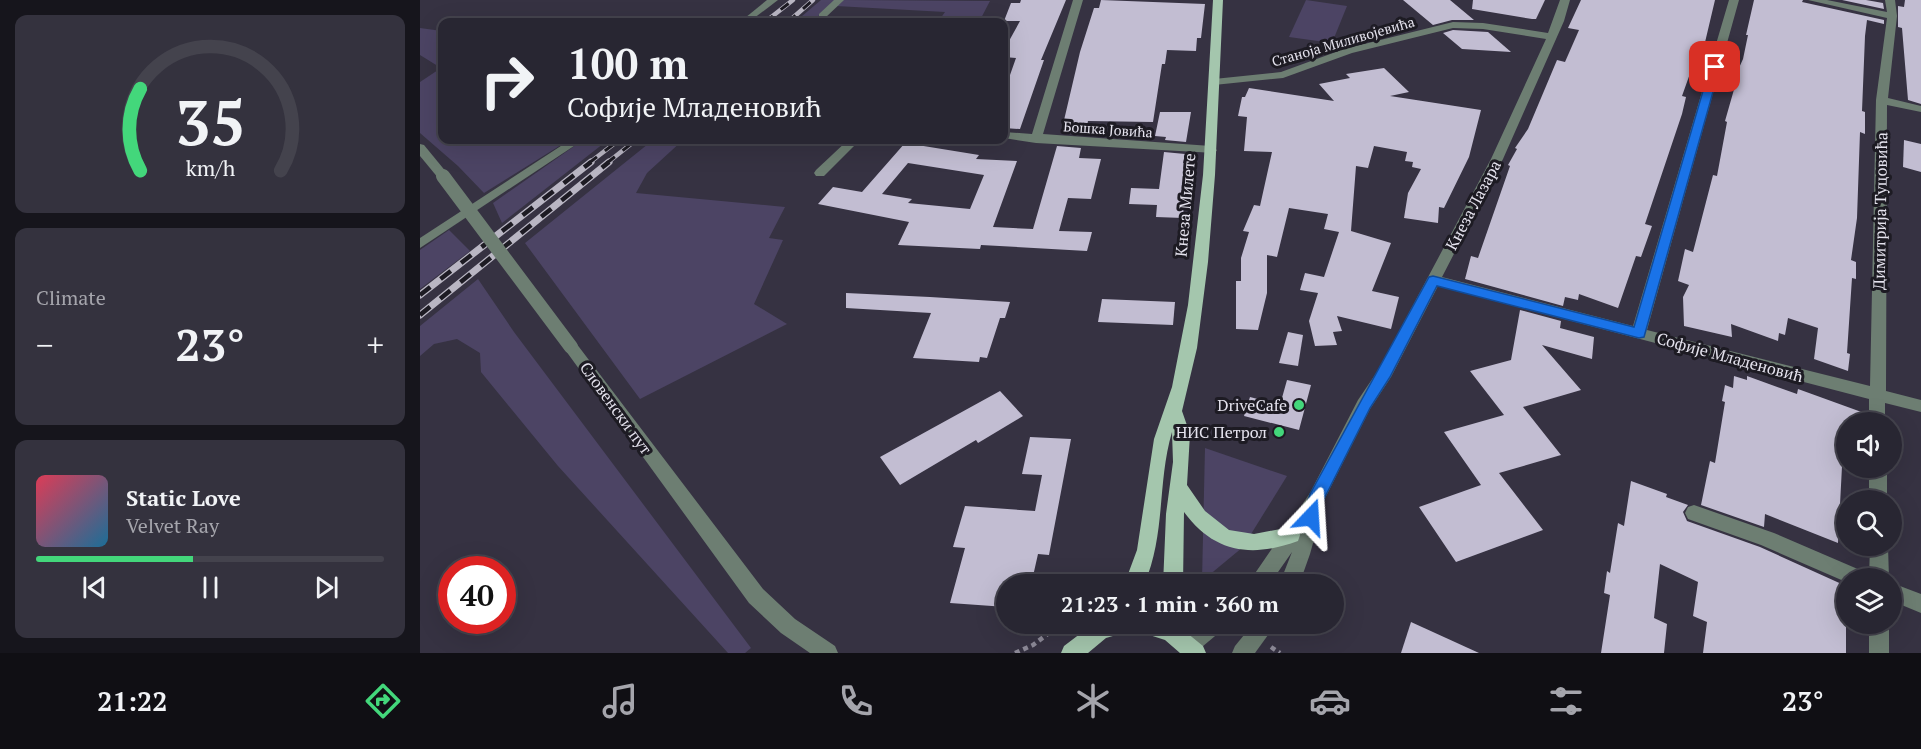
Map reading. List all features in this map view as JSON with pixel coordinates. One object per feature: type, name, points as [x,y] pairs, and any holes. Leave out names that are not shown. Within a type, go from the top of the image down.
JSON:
[{"type":"main road","name":"Кнеза Милете","points":[[1139,574],[1147,545],[1161,440],[1174,412],[1192,328],[1211,150],[1218,0]]},
{"type":"main road","name":"Кнеза Милете","points":[[1174,412],[1181,434],[1174,574]]},
{"type":"main road","points":[[1178,485],[1194,514],[1205,526],[1220,535],[1255,544],[1291,535]]},
{"type":"main road","points":[[1071,653],[1094,634]]},
{"type":"street","points":[[749,18],[773,0]]},
{"type":"street","points":[[822,16],[839,0]]},
{"type":"street","points":[[1036,139],[1078,0]]},
{"type":"street","name":"Кнеза Лазара","points":[[1266,574],[1316,499],[1497,159],[1552,37],[1565,0]]},
{"type":"street","points":[[1639,333],[1734,0]]},
{"type":"street","points":[[1813,0],[1892,16]]},
{"type":"street","name":"Димитрија Туцовића","points":[[1877,412],[1882,100],[1892,16],[1890,0]]},
{"type":"street","name":"Станоја Миливојевића","points":[[1214,82],[1283,75],[1348,51],[1453,26],[1483,26],[1552,37]]},
{"type":"street","points":[[1882,100],[1921,109]]},
{"type":"street","name":"Бошка Јовића","points":[[1008,136],[1211,150]]},
{"type":"street","points":[[420,244],[571,144]]},
{"type":"street","points":[[820,173],[850,144]]},
{"type":"street","name":"Словенски пут","points":[[420,148],[571,346],[756,596],[788,626],[828,653]]},
{"type":"street","name":"Софије Младеновић","points":[[1433,280],[1921,406]]},
{"type":"street","name":"Кнеза Лазара","points":[[1293,574],[1301,554],[1316,499]]},
{"type":"street","points":[[1694,513],[1767,539],[1836,569]]},
{"type":"street","points":[[1902,596],[1921,604]]},
{"type":"street","points":[[1242,653],[1258,634]]},
{"type":"street","points":[[1879,634],[1879,653]]},
{"type":"path","points":[[1015,653],[1034,645],[1048,634]]},
{"type":"shaded area","points":[[821,0],[835,0],[816,18],[800,18]]},
{"type":"shaded area","points":[[843,0],[990,1],[981,18],[941,18],[945,12],[836,6]]},
{"type":"shaded area","points":[[1306,0],[1347,6],[1332,43],[1289,37]]},
{"type":"shaded area","points":[[420,28],[438,30],[438,66],[420,55]]},
{"type":"shaded area","points":[[438,70],[438,144],[563,144],[484,193],[458,166],[420,133],[420,82]]},
{"type":"shaded area","points":[[577,144],[603,144],[502,223],[493,203]]},
{"type":"shaded area","points":[[648,144],[679,144],[647,173],[636,193],[785,207],[769,238],[783,240],[754,304],[787,324],[640,399],[525,243]]},
{"type":"shaded area","points":[[449,230],[470,251],[420,289],[420,250]]},
{"type":"shaded area","points":[[478,279],[514,332],[751,648],[745,653],[728,653],[558,466],[481,372],[480,353],[457,339],[434,344],[420,356],[420,326]]},
{"type":"shaded area","points":[[1205,448],[1287,476],[1243,547],[1210,574],[1202,574]]},
{"type":"building","points":[[1021,0],[1066,0],[1041,60],[1044,60],[1020,129],[1008,128],[1008,81],[1016,58],[1008,57],[1008,43],[1020,21],[1008,21],[1008,18],[1005,18],[1011,3],[1020,3]]},
{"type":"building","points":[[1101,0],[1205,4],[1201,38],[1197,38],[1196,51],[1167,50],[1165,64],[1162,64],[1153,122],[1088,121],[1085,135],[1061,133],[1080,52],[1094,8],[1099,8]]},
{"type":"building","points":[[1403,0],[1450,0],[1474,20],[1452,20],[1433,25]]},
{"type":"building","points":[[1473,0],[1545,0],[1536,19],[1532,19],[1472,9]]},
{"type":"building","points":[[1581,0],[1715,0],[1702,55],[1697,54],[1682,96],[1686,97],[1682,114],[1645,224],[1652,226],[1641,257],[1636,256],[1618,308],[1579,294],[1578,300],[1565,297],[1563,306],[1465,279],[1471,256],[1478,258],[1510,166],[1508,165],[1517,149],[1515,148],[1528,129],[1557,60],[1565,62],[1579,30],[1568,28]]},
{"type":"building","points":[[1754,0],[1803,0],[1802,2],[1884,20],[1884,24],[1867,20],[1865,36],[1862,111],[1865,112],[1865,134],[1860,132],[1857,218],[1851,260],[1856,262],[1856,279],[1852,278],[1848,371],[1814,359],[1818,328],[1788,318],[1785,335],[1779,333],[1778,341],[1731,324],[1732,337],[1684,326],[1683,297],[1689,285],[1678,281],[1685,249],[1693,252],[1713,175],[1717,176],[1727,122],[1725,121],[1737,79],[1734,79],[1743,59]]},
{"type":"building","points":[[1842,0],[1883,3],[1884,9]]},
{"type":"building","points":[[1905,0],[1921,0],[1921,104],[1908,100],[1902,28],[1898,27],[1898,6],[1904,7]]},
{"type":"building","points":[[1453,30],[1488,32],[1511,52],[1462,49],[1443,33]]},
{"type":"building","points":[[1384,68],[1409,92],[1390,96],[1481,110],[1469,157],[1444,208],[1439,207],[1438,223],[1404,218],[1408,193],[1421,169],[1412,167],[1413,162],[1405,161],[1407,152],[1374,146],[1368,168],[1356,166],[1351,231],[1391,243],[1372,291],[1399,297],[1391,329],[1337,316],[1342,331],[1333,332],[1337,345],[1315,346],[1309,321],[1318,293],[1300,290],[1305,273],[1324,277],[1339,232],[1324,229],[1328,214],[1289,208],[1277,257],[1267,255],[1267,293],[1258,330],[1236,329],[1236,281],[1241,281],[1241,258],[1249,232],[1243,231],[1254,205],[1260,206],[1272,152],[1244,151],[1247,117],[1238,116],[1242,97],[1245,97],[1249,88],[1334,101],[1319,84],[1350,78],[1346,74]]},
{"type":"building","points":[[1160,112],[1191,112],[1186,142],[1165,140],[1166,137],[1155,136]]},
{"type":"building","points":[[1904,140],[1921,144],[1921,172],[1903,167]]},
{"type":"building","points":[[904,144],[979,155],[976,159],[1017,161],[993,227],[1033,229],[1057,146],[1081,148],[1079,158],[1101,159],[1091,199],[1068,198],[1059,231],[1092,232],[1087,251],[981,245],[980,249],[898,245],[909,222],[818,204],[833,187],[862,192]],"holes":[[[908,163],[984,175],[970,209],[908,203],[912,199],[882,194]]]},
{"type":"building","points":[[1164,152],[1185,154],[1183,163],[1187,163],[1183,218],[1156,217],[1157,205],[1129,204],[1131,188],[1159,189]]},
{"type":"building","points":[[846,293],[1010,302],[1005,318],[1000,318],[987,358],[980,357],[979,362],[913,358],[931,313],[846,308]]},
{"type":"building","points":[[1102,299],[1175,302],[1173,325],[1098,322]]},
{"type":"building","points":[[1520,310],[1561,321],[1560,328],[1594,337],[1592,359],[1542,345],[1581,390],[1523,407],[1561,455],[1499,473],[1543,530],[1456,562],[1419,507],[1481,485],[1444,432],[1504,415],[1470,371],[1511,360]]},
{"type":"building","points":[[1288,332],[1303,335],[1298,366],[1279,363]]},
{"type":"building","points":[[1734,376],[1747,380],[1747,376],[1797,394],[1798,389],[1861,412],[1836,412],[1836,478],[1841,478],[1841,490],[1836,490],[1836,542],[1765,514],[1764,527],[1701,505],[1710,461],[1715,463],[1725,402],[1722,401],[1725,385],[1733,388]]},
{"type":"building","points":[[1287,380],[1311,385],[1299,430],[1244,416],[1250,397],[1280,405]]},
{"type":"building","points":[[1000,391],[1023,416],[978,443],[976,440],[900,485],[880,457]]},
{"type":"building","points":[[1030,437],[1071,439],[1049,555],[1038,554],[1033,574],[996,574],[996,606],[950,603],[965,548],[953,547],[965,506],[1035,511],[1042,475],[1022,474]]},
{"type":"building","points":[[1631,481],[1667,494],[1666,497],[1688,505],[1683,512],[1687,521],[1760,547],[1836,581],[1836,634],[1846,634],[1846,653],[1703,653],[1707,622],[1693,616],[1698,582],[1660,564],[1654,618],[1667,624],[1664,653],[1601,653],[1610,595],[1604,593],[1607,571],[1610,573],[1618,523],[1624,526]]},
{"type":"building","points":[[1411,622],[1479,653],[1401,653]]},
{"type":"railway","points":[[770,18],[793,0]]},
{"type":"railway","points":[[793,18],[813,0]]},
{"type":"railway","points":[[589,163],[614,144]]},
{"type":"railway","points":[[607,163],[631,144]]},
{"type":"railway","points":[[420,295],[591,162]]},
{"type":"railway","points":[[420,315],[609,162]]},
{"type":"place","name":"DriveCafe","points":[[1299,405]]},
{"type":"place","name":"НИС Петрол","points":[[1279,432]]},
{"type":"route","points":[[1311,517],[1316,499],[1364,405],[1385,373],[1433,280],[1639,333],[1715,67]]}]
